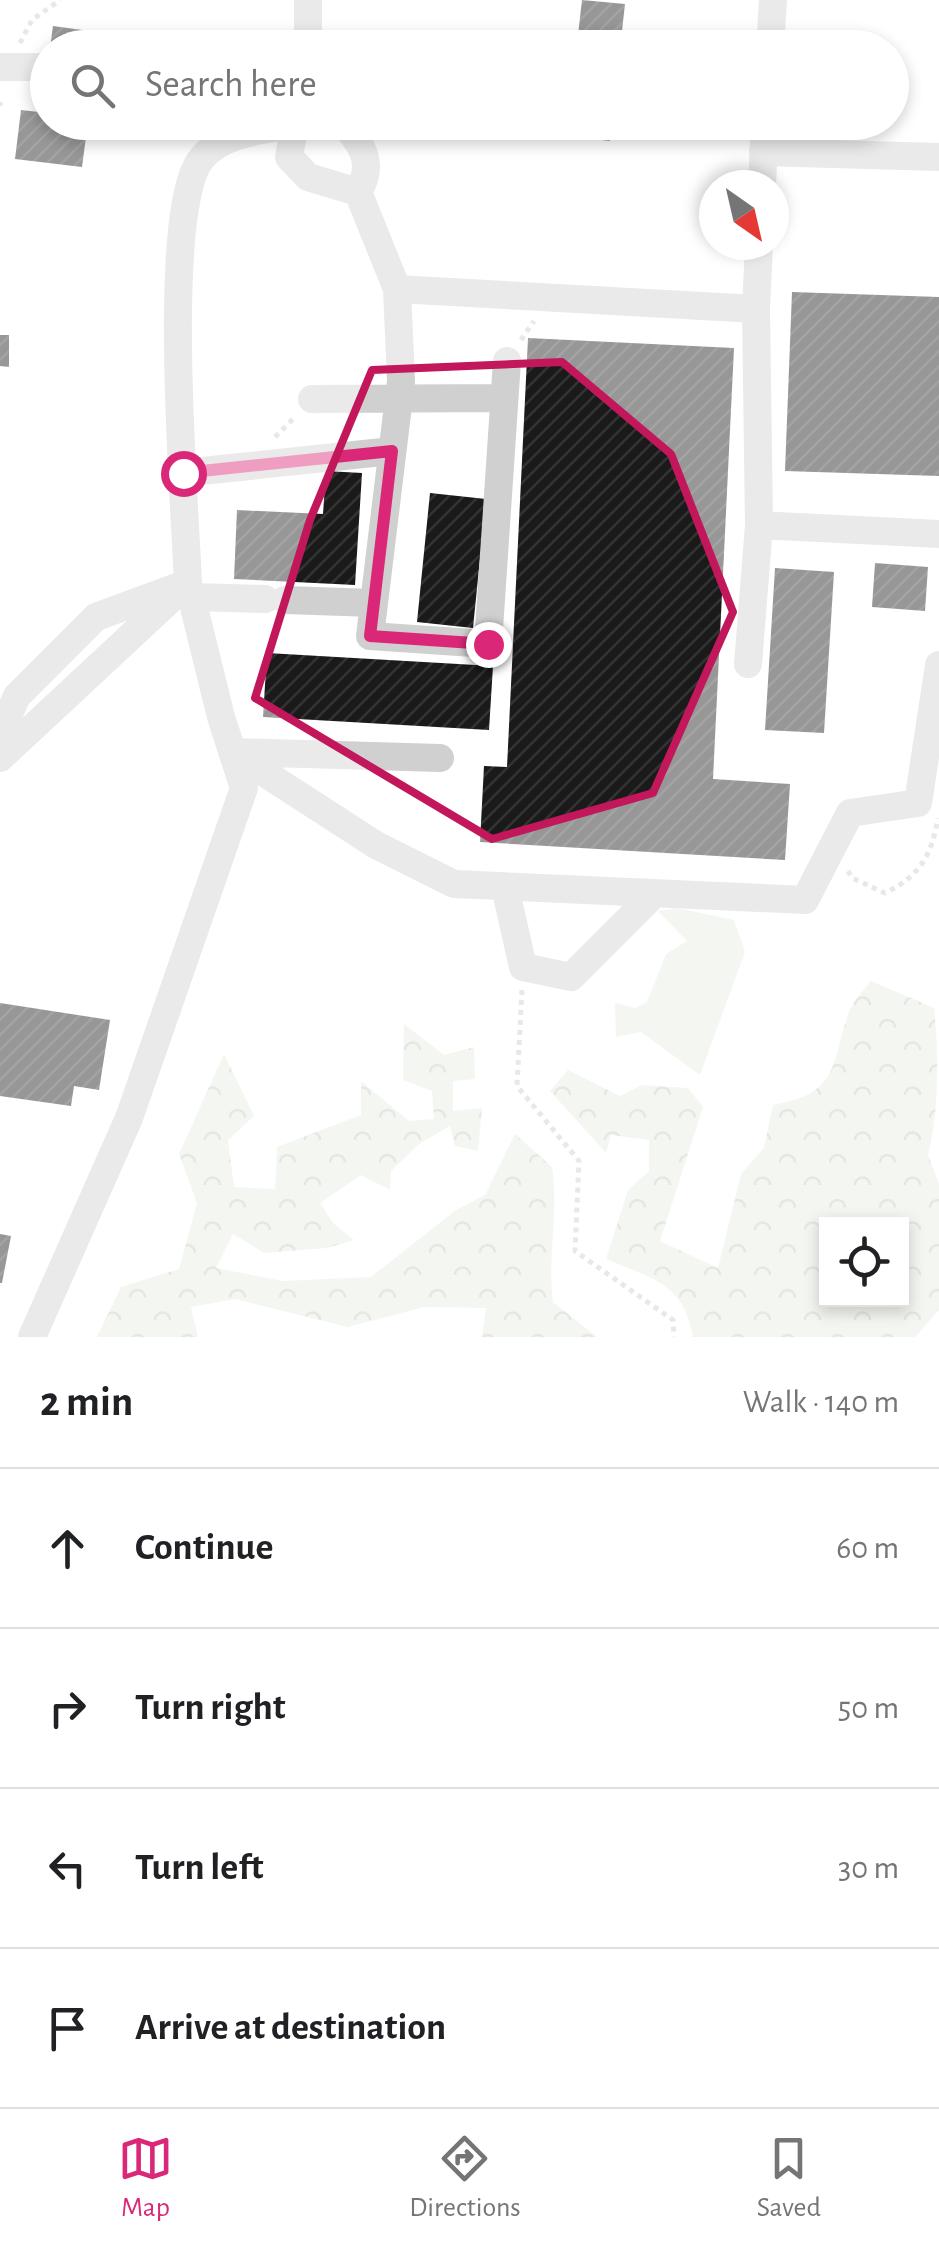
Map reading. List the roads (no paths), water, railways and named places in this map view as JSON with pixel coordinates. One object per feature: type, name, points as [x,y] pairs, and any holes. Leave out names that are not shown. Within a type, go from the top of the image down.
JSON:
[{"type":"lane","points":[[308,0],[308,30]]},
{"type":"lane","points":[[771,30],[773,0]]},
{"type":"lane","points":[[32,1337],[130,1118],[244,788],[190,590],[178,396],[182,244],[190,176],[203,156],[228,140]]},
{"type":"lane","points":[[292,140],[289,157],[308,177],[358,192]]},
{"type":"lane","points":[[358,140],[366,158],[368,176],[358,192]]},
{"type":"lane","points":[[762,170],[764,140]]},
{"type":"lane","points":[[763,152],[939,157]]},
{"type":"lane","points":[[358,192],[397,288],[399,396],[370,636],[488,644],[507,361]]},
{"type":"lane","points":[[748,664],[759,525],[758,260]]},
{"type":"lane","points":[[397,288],[756,309]]},
{"type":"lane","points":[[312,400],[399,396],[504,398]]},
{"type":"lane","points":[[183,473],[392,451]]},
{"type":"lane","points":[[759,525],[939,534]]},
{"type":"lane","points":[[0,758],[190,590]]},
{"type":"lane","points":[[0,734],[17,696],[96,617],[190,590],[275,600],[374,603]]},
{"type":"lane","points":[[232,752],[376,845],[454,884],[806,900],[850,813],[932,808],[939,665]]},
{"type":"lane","points":[[232,752],[440,758]]},
{"type":"lane","points":[[505,887],[523,967],[571,977],[652,896]]}]
